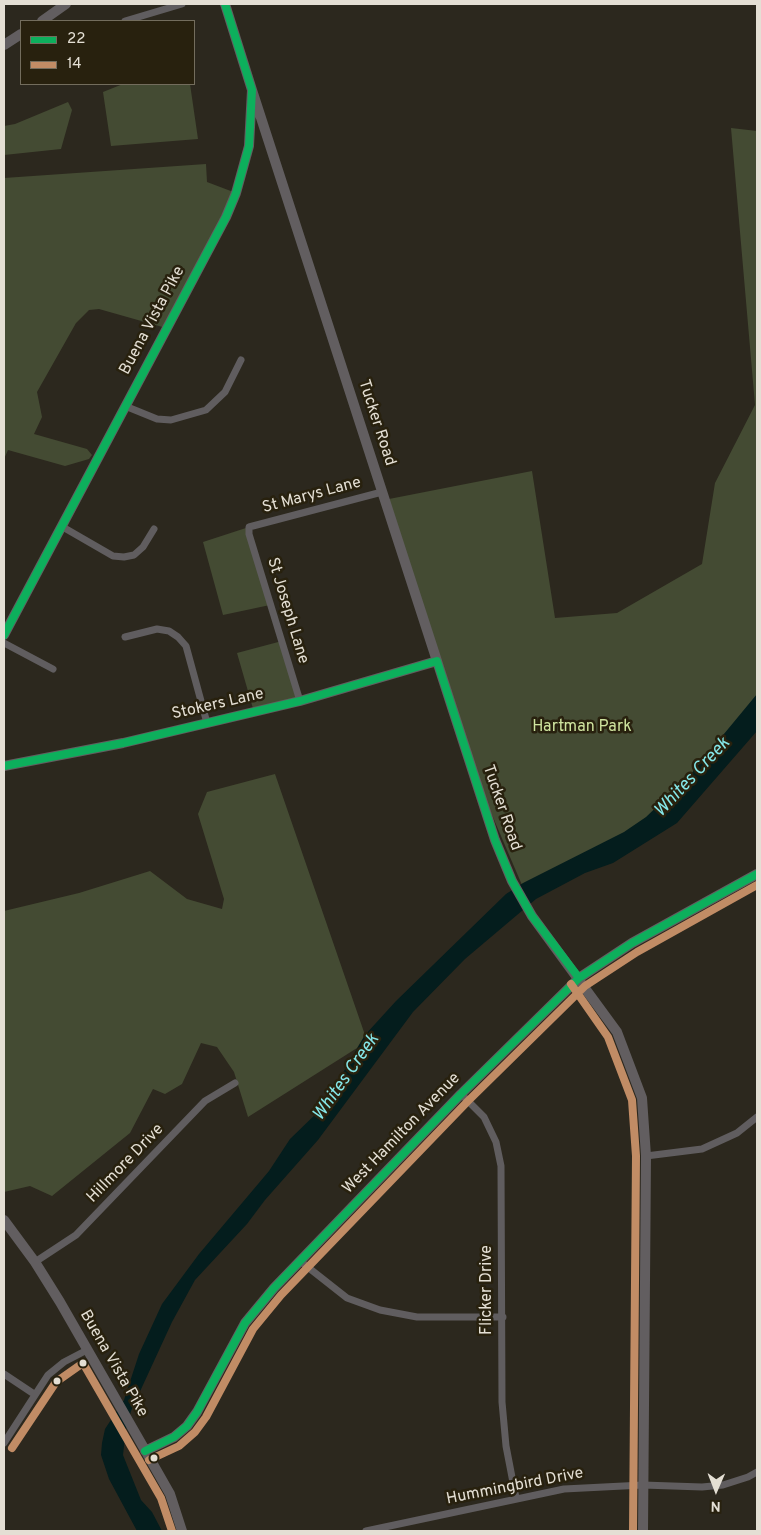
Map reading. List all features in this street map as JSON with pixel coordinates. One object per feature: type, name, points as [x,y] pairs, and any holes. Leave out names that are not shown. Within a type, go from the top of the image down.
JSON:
[{"type":"street","points":[[43,20],[66,4]]},
{"type":"street","points":[[129,20],[182,4]]},
{"type":"street","name":"Buena Vista Pike","points":[[4,635],[236,194],[250,146],[252,90],[225,4]]},
{"type":"street","points":[[4,45],[20,35]]},
{"type":"street","name":"Tucker Road","points":[[252,90],[495,840],[512,881],[532,916],[617,1032],[633,1070],[642,1098],[646,1156],[643,1531]]},
{"type":"street","points":[[124,406],[157,419],[171,420],[206,410],[225,392],[241,360]]},
{"type":"street","name":"St Marys Lane","points":[[249,528],[382,492]]},
{"type":"street","points":[[61,526],[113,556],[124,557],[134,555],[143,547],[154,530]]},
{"type":"street","name":"St Joseph Lane","points":[[249,528],[248,534],[300,702]]},
{"type":"street","points":[[125,638],[156,629],[169,631],[178,637],[186,646],[207,723]]},
{"type":"street","points":[[4,643],[53,669]]},
{"type":"street","name":"Stokers Lane","points":[[4,766],[64,756],[300,702],[437,662]]},
{"type":"street","name":"West Hamilton Avenue","points":[[143,1447],[174,1437],[187,1426],[197,1412],[244,1323],[300,1260],[461,1094],[579,978],[632,943],[757,874]]},
{"type":"street","name":"Hillmore Drive","points":[[35,1262],[76,1234],[205,1101],[235,1083]]},
{"type":"street","name":"Flicker Drive","points":[[461,1094],[484,1117],[496,1142],[500,1158],[503,1418],[506,1446],[516,1498]]},
{"type":"street","points":[[646,1156],[702,1149],[737,1133],[757,1117]]},
{"type":"street","name":"Buena Vista Pike","points":[[4,1220],[35,1262],[170,1494],[182,1531]]},
{"type":"street","points":[[300,1260],[347,1298],[380,1310],[417,1317],[503,1317]]},
{"type":"street","points":[[4,1443],[34,1394],[48,1376],[64,1362],[87,1350]]},
{"type":"street","points":[[4,1374],[34,1394]]},
{"type":"street","name":"Hummingbird Drive","points":[[366,1531],[516,1498],[586,1487],[643,1485],[702,1487],[723,1485],[757,1472]]},
{"type":"green space","points":[[120,85],[190,85],[198,139],[111,146],[103,92]]},
{"type":"green space","points":[[68,102],[72,110],[61,149],[4,155],[4,126],[15,124]]},
{"type":"green space","name":"Hartman Park","points":[[731,128],[757,131],[757,715],[635,829],[522,885],[486,801],[389,499],[532,471],[555,618],[617,613],[702,564],[715,483],[755,405]]},
{"type":"green space","points":[[206,164],[207,182],[236,193],[166,328],[99,309],[89,310],[76,323],[37,392],[42,417],[34,434],[87,449],[92,455],[89,459],[65,466],[8,450],[4,459],[4,178]]},
{"type":"green space","points":[[249,527],[270,605],[223,615],[203,542]]},
{"type":"green space","points":[[282,641],[300,701],[254,712],[237,653]]},
{"type":"green space","points":[[275,774],[365,1035],[357,1048],[248,1117],[234,1072],[217,1047],[201,1043],[182,1084],[165,1094],[153,1089],[130,1133],[52,1196],[30,1186],[4,1192],[4,911],[79,893],[150,871],[187,899],[222,909],[224,899],[198,814],[207,792]]},
{"type":"water","name":"Whites Creek","points":[[757,694],[757,731],[677,823],[613,863],[585,873],[536,899],[465,959],[413,1012],[318,1140],[265,1200],[247,1224],[195,1280],[172,1322],[131,1411],[126,1429],[123,1455],[141,1500],[152,1512],[162,1531],[137,1531],[109,1479],[101,1455],[105,1429],[124,1400],[139,1354],[162,1304],[199,1254],[269,1171],[290,1139],[323,1107],[365,1035],[396,1001],[506,894],[523,883],[624,832],[646,817],[690,775]]},
{"type":"transit line","name":"22","points":[[4,635],[226,217],[236,193],[249,146],[252,90],[225,4]]},
{"type":"transit line","name":"22","points":[[4,766],[123,743],[300,701],[437,661],[495,840],[512,881],[532,916],[579,978]]},
{"type":"transit line","name":"22","points":[[145,1451],[174,1437],[187,1426],[197,1412],[245,1323],[274,1288],[461,1094],[579,978],[632,943],[757,874]]},
{"type":"transit line","name":"14","points":[[149,1460],[179,1446],[195,1432],[206,1417],[253,1329],[281,1295],[468,1101],[585,986],[637,952],[757,885]]},
{"type":"transit line","name":"14","points":[[571,984],[608,1037],[632,1100],[636,1156],[633,1531]]},
{"type":"transit line","name":"14","points":[[12,1448],[56,1382],[83,1363],[161,1498],[172,1531]]}]
